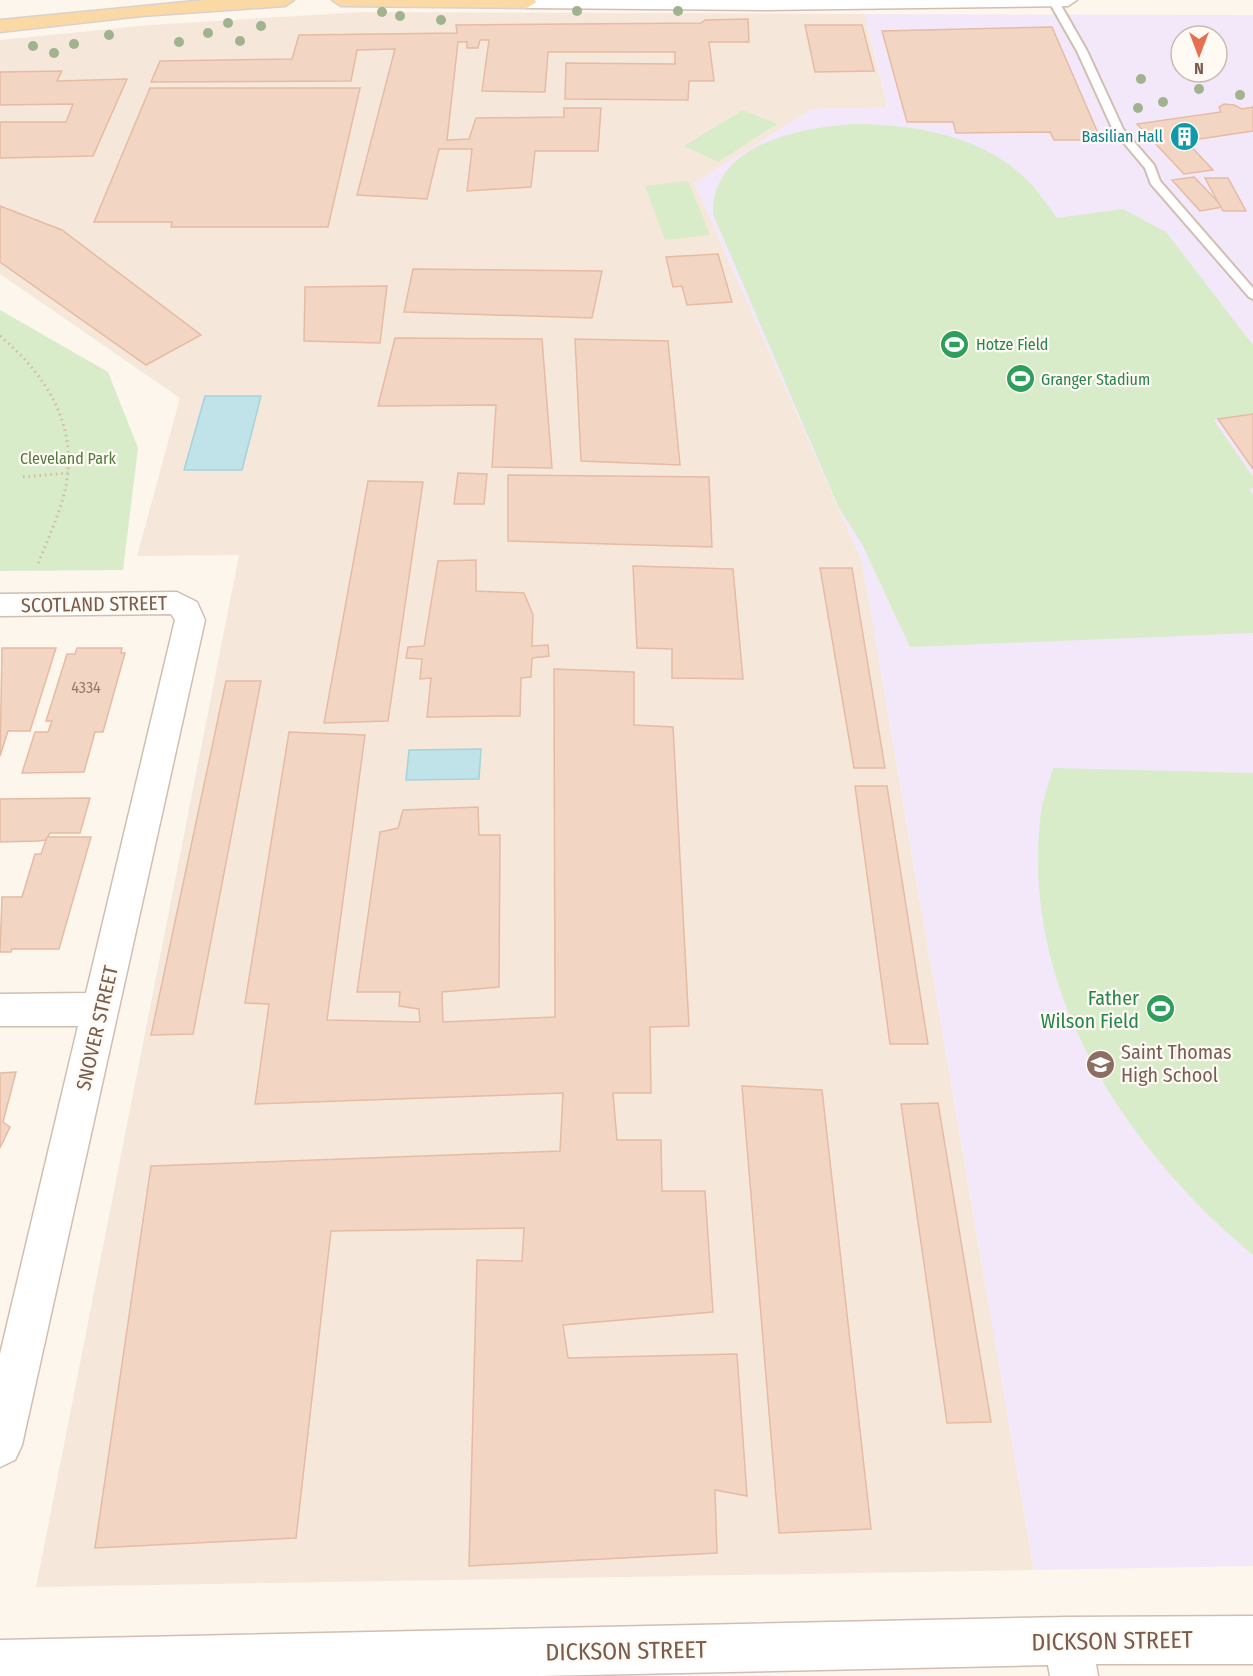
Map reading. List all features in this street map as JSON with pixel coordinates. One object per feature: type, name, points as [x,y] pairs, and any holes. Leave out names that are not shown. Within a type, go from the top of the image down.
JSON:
[{"type":"main road","points":[[0,26],[142,10],[285,0]]},
{"type":"main road","points":[[340,0],[526,2]]},
{"type":"street","points":[[526,2],[764,4],[1068,0]]},
{"type":"street","name":"SCOTLAND STREET","points":[[0,605],[177,603],[187,610]]},
{"type":"street","name":"SNOVER STREET","points":[[0,1445],[190,620],[187,610]]},
{"type":"street","points":[[0,1010],[101,1008]]},
{"type":"street","name":"DICKSON STREET","points":[[0,1664],[280,1667],[1071,1659],[1253,1640]]},
{"type":"lane","points":[[1053,0],[1082,51],[1118,130],[1150,167],[1155,182],[1253,295]]},
{"type":"path","points":[[0,336],[38,369],[59,404],[69,440],[68,473],[64,494],[38,564]]},
{"type":"path","points":[[23,477],[68,473]]},
{"type":"shaded area","points":[[362,12],[864,14],[888,108],[812,109],[695,184],[862,561],[1034,1570],[36,1587],[239,555],[137,556],[180,398],[0,274],[0,40],[150,25]]},
{"type":"shaded area","name":"Saint Thomas High School","points":[[864,14],[1253,15],[1253,1566],[1034,1570],[862,561],[694,183],[812,109],[888,107]]},
{"type":"green space","points":[[743,110],[777,124],[718,162],[684,146]]},
{"type":"green space","name":"Granger Stadium","points":[[853,124],[899,126],[922,130],[967,142],[988,151],[1025,178],[1057,218],[1123,209],[1166,232],[1253,345],[1253,414],[1214,420],[1253,477],[1253,488],[1249,489],[1253,495],[1253,633],[910,647],[862,544],[839,508],[713,214],[716,190],[727,171],[742,156],[762,144],[784,136]]},
{"type":"green space","points":[[688,181],[710,235],[665,240],[645,186]]},
{"type":"green space","name":"Cleveland Park","points":[[0,310],[108,372],[138,448],[123,570],[0,571]]},
{"type":"green space","name":"Father Wilson Field","points":[[1053,768],[1253,773],[1253,1255],[1206,1212],[1162,1165],[1123,1113],[1090,1059],[1064,1001],[1047,940],[1038,877],[1041,812]]},
{"type":"water","points":[[205,396],[261,396],[242,470],[184,470]]},
{"type":"water","points":[[481,749],[479,779],[406,780],[409,750]]},
{"type":"building","points":[[748,19],[749,42],[709,42],[714,81],[689,81],[688,100],[565,99],[566,63],[675,64],[675,52],[548,52],[545,92],[482,91],[489,40],[480,40],[478,48],[467,48],[467,42],[458,42],[447,140],[469,139],[476,118],[564,117],[564,108],[601,108],[598,151],[535,151],[531,187],[467,191],[472,149],[439,149],[427,199],[357,195],[395,49],[357,50],[351,81],[151,82],[160,61],[292,59],[299,35],[457,33],[456,25],[701,23],[705,20]]},
{"type":"building","points":[[805,25],[862,25],[874,71],[815,72]]},
{"type":"building","points":[[1052,27],[1101,140],[1054,140],[1050,132],[956,133],[953,122],[907,122],[882,31]]},
{"type":"building","points":[[62,71],[57,81],[127,79],[93,156],[0,158],[0,122],[66,122],[73,104],[0,105],[0,72]]},
{"type":"building","points":[[150,88],[360,88],[328,227],[171,227],[172,222],[94,222]]},
{"type":"building","name":"Basilian Hall","points":[[1224,104],[1242,109],[1253,107],[1253,131],[1186,141],[1213,170],[1184,174],[1137,124],[1221,112],[1219,107]]},
{"type":"building","points":[[1194,177],[1223,207],[1200,211],[1172,180]]},
{"type":"building","points":[[1205,178],[1228,178],[1246,211],[1223,211]]},
{"type":"building","points":[[0,206],[62,230],[201,335],[146,365],[0,262]]},
{"type":"building","points":[[718,254],[732,302],[687,305],[682,286],[673,287],[666,257]]},
{"type":"building","points":[[413,269],[602,271],[592,318],[404,312]]},
{"type":"building","points":[[387,286],[380,343],[304,341],[305,287]]},
{"type":"building","points":[[395,338],[542,339],[552,468],[492,467],[496,405],[378,406]]},
{"type":"building","points":[[575,339],[668,341],[680,465],[581,461]]},
{"type":"building","points":[[1253,414],[1253,469],[1218,419]]},
{"type":"building","points":[[458,473],[487,474],[484,504],[454,504]]},
{"type":"building","points":[[508,475],[709,477],[712,547],[508,541]]},
{"type":"building","points":[[368,481],[423,482],[388,721],[324,723]]},
{"type":"building","points":[[476,560],[476,591],[524,593],[533,615],[532,646],[548,645],[549,656],[532,658],[531,677],[521,678],[520,716],[427,717],[431,678],[420,679],[422,659],[406,658],[408,647],[424,646],[438,561]]},
{"type":"building","points":[[633,566],[733,569],[743,679],[672,678],[672,649],[637,648]]},
{"type":"building","points":[[820,568],[852,568],[885,768],[854,768]]},
{"type":"building","points":[[2,648],[56,648],[30,731],[8,731],[0,756]]},
{"type":"building","points":[[77,648],[122,648],[121,653],[125,653],[103,732],[95,732],[84,772],[22,773],[35,732],[48,732],[52,721],[46,721],[67,654],[75,654]]},
{"type":"building","points":[[554,669],[634,672],[634,725],[673,727],[689,1026],[650,1027],[651,1093],[613,1093],[617,1140],[661,1140],[662,1191],[705,1191],[713,1312],[563,1325],[568,1358],[737,1354],[747,1496],[715,1490],[717,1553],[469,1566],[477,1260],[522,1261],[524,1228],[331,1231],[296,1538],[95,1548],[151,1166],[560,1151],[563,1093],[255,1104],[269,1004],[245,1003],[289,732],[365,735],[327,1020],[420,1022],[419,1009],[399,1006],[400,992],[357,992],[380,832],[398,828],[403,810],[478,807],[479,835],[500,835],[499,987],[442,992],[443,1022],[555,1017]]},
{"type":"building","points":[[226,681],[261,681],[193,1034],[151,1035]]},
{"type":"building","points":[[855,786],[887,786],[928,1044],[890,1044]]},
{"type":"building","points":[[90,798],[80,833],[50,833],[46,840],[0,842],[0,799]]},
{"type":"building","points":[[47,837],[91,837],[59,949],[12,949],[11,952],[0,952],[2,897],[22,897],[35,854],[41,854]]},
{"type":"building","points":[[16,1072],[3,1122],[10,1127],[0,1148],[0,1073]]},
{"type":"building","points":[[742,1086],[822,1090],[871,1529],[779,1533]]},
{"type":"building","points":[[938,1103],[991,1422],[947,1423],[901,1104]]},
{"type":"place","name":"Basilian Hall","points":[[1184,136]]},
{"type":"place","name":"Hotze Field","points":[[955,344]]},
{"type":"place","name":"Granger Stadium","points":[[1020,379]]},
{"type":"place","name":"Father Wilson Field","points":[[1160,1009]]},
{"type":"place","name":"Saint Thomas High School","points":[[1100,1064]]}]
